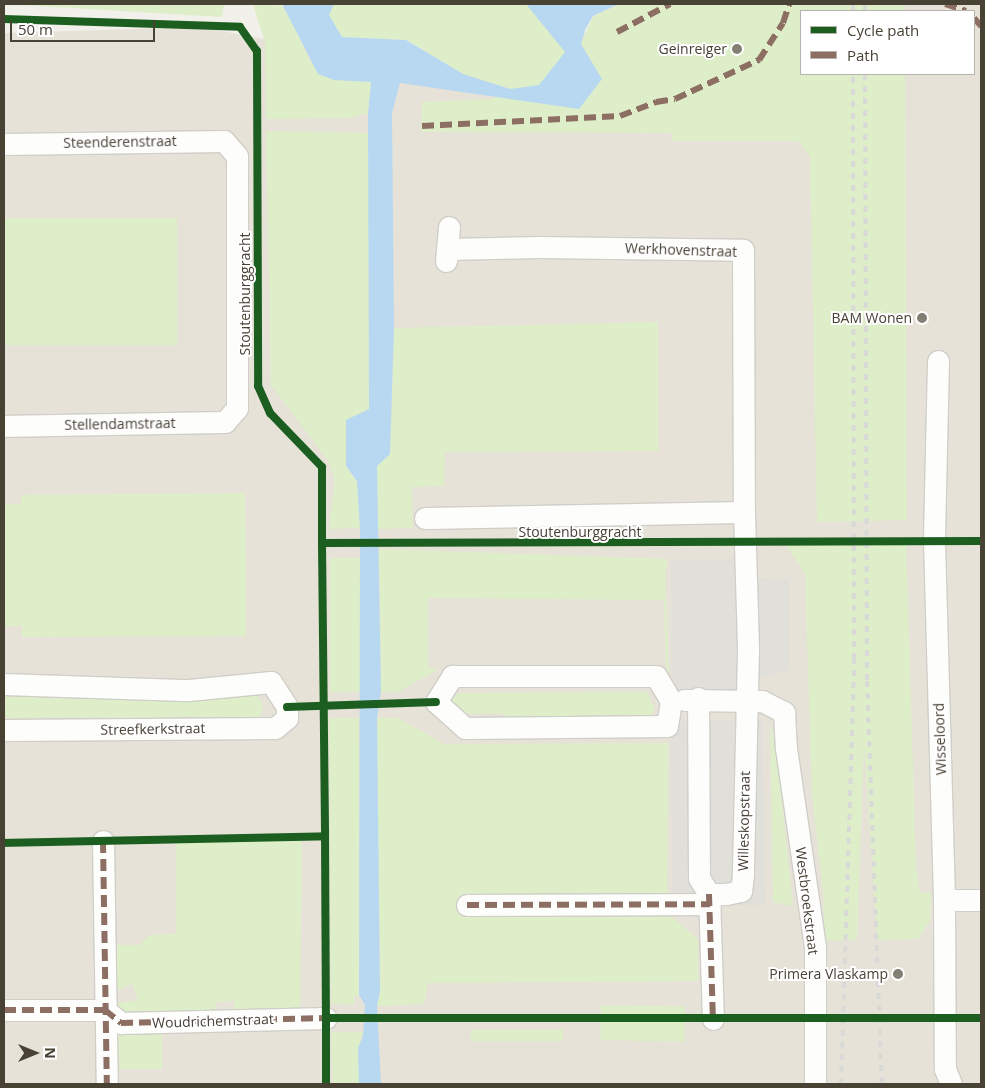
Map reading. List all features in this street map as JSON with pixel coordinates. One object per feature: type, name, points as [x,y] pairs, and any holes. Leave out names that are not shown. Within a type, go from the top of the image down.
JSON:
[{"type":"street","name":"Steenderenstraat","points":[[4,144],[224,141],[232,150]]},
{"type":"street","name":"Stoutenburggracht","points":[[232,150],[237,156],[237,408],[232,414]]},
{"type":"street","name":"Werkhovenstraat","points":[[449,227],[447,255],[539,246],[743,250],[744,512]]},
{"type":"street","name":"Wisseloord","points":[[938,361],[934,541],[944,900],[945,1069],[951,1084]]},
{"type":"street","name":"Stellendamstraat","points":[[4,426],[225,422],[232,414]]},
{"type":"street","points":[[425,518],[744,512]]},
{"type":"street","name":"Willeskopstraat","points":[[709,899],[741,891],[746,700],[747,543],[744,512]]},
{"type":"street","points":[[452,676],[656,676],[671,701],[667,726],[475,728],[465,728],[436,702],[452,676]]},
{"type":"street","name":"Streefkerkstraat","points":[[4,684],[189,690],[271,682],[288,707],[288,718],[274,728],[4,730]]},
{"type":"street","points":[[698,698],[699,878],[709,899],[713,1019]]},
{"type":"street","points":[[671,701],[698,698],[746,700]]},
{"type":"street","name":"Westbroekstraat","points":[[746,700],[762,701],[784,712],[786,748],[815,948],[815,1084]]},
{"type":"street","points":[[103,841],[107,1084]]},
{"type":"street","points":[[467,905],[709,899]]},
{"type":"street","points":[[944,900],[981,900]]},
{"type":"street","points":[[4,1010],[105,1010]]},
{"type":"street","name":"Woudrichemstraat","points":[[105,1010],[122,1023],[326,1018]]},
{"type":"shaded area","points":[[819,4],[981,4],[981,1084],[4,1084],[4,33],[201,27],[367,59]]},
{"type":"shaded area","points":[[753,559],[753,578],[789,579],[789,671],[757,677],[738,692],[672,691],[671,560]]},
{"type":"shaded area","points":[[762,720],[765,905],[673,907],[670,722]]},
{"type":"green space","points":[[4,4],[224,4],[222,17]]},
{"type":"green space","points":[[253,4],[285,6],[310,62],[334,80],[371,82],[368,113],[351,118],[266,119],[265,42]]},
{"type":"green space","points":[[331,4],[564,4],[566,52],[553,68],[581,44],[593,16],[619,4],[905,4],[905,10],[800,10],[800,75],[905,75],[907,520],[817,522],[810,156],[798,141],[672,141],[672,133],[421,132],[422,102],[492,99],[517,88],[510,89],[463,74],[406,40],[342,37],[329,15]]},
{"type":"green space","points":[[266,131],[369,133],[369,409],[346,466],[357,481],[360,528],[329,529],[335,480],[329,462],[271,385]]},
{"type":"green space","points":[[4,218],[177,218],[177,345],[4,345]]},
{"type":"green space","points":[[658,322],[658,451],[445,452],[444,486],[412,487],[413,528],[378,529],[377,465],[390,454],[394,328]]},
{"type":"green space","points":[[245,493],[246,636],[22,637],[22,626],[4,626],[4,504],[21,504],[21,495]]},
{"type":"green space","points":[[906,538],[916,868],[920,893],[931,892],[930,921],[918,939],[877,940],[864,745],[857,940],[825,941],[823,891],[812,795],[805,574],[782,539]]},
{"type":"green space","points":[[379,549],[668,559],[665,573],[669,673],[666,667],[664,600],[428,598],[428,668],[439,669],[398,692],[381,692]]},
{"type":"green space","points":[[330,558],[360,558],[360,692],[330,692]]},
{"type":"green space","points":[[648,692],[654,708],[652,717],[505,717],[502,713],[457,714],[452,706],[452,698],[459,693]]},
{"type":"green space","points":[[257,696],[262,703],[263,711],[259,717],[4,718],[4,697]]},
{"type":"green space","points":[[329,718],[359,718],[359,995],[354,996],[354,1005],[331,1003]]},
{"type":"green space","points":[[377,718],[398,718],[444,744],[668,743],[667,913],[698,939],[698,981],[428,983],[424,1004],[377,1006],[380,992]]},
{"type":"green space","points":[[770,723],[777,757],[793,906],[773,902]]},
{"type":"green space","points":[[302,840],[300,1013],[234,1013],[235,1001],[216,1002],[216,1013],[126,1015],[114,1004],[138,1000],[132,984],[114,992],[114,945],[140,945],[149,935],[176,934],[176,842]]},
{"type":"green space","points":[[601,1005],[685,1006],[684,1041],[600,1040]]},
{"type":"green space","points":[[117,1028],[162,1028],[162,1069],[117,1069]]},
{"type":"green space","points":[[471,1030],[563,1030],[563,1041],[471,1041]]},
{"type":"green space","points":[[331,1032],[363,1032],[358,1048],[359,1084],[333,1084]]},
{"type":"water","points":[[282,4],[334,4],[329,15],[342,37],[406,40],[463,74],[510,89],[539,85],[565,52],[526,4],[619,4],[593,16],[585,30],[581,44],[602,79],[579,109],[400,83],[392,113],[394,328],[390,454],[377,466],[381,692],[377,718],[380,992],[377,1006],[381,1084],[359,1084],[358,1048],[363,1036],[365,1005],[359,995],[360,528],[357,481],[346,466],[346,420],[369,409],[368,113],[371,82],[334,80],[318,74]]},
{"type":"railway","points":[[853,4],[853,10]]},
{"type":"railway","points":[[865,4],[865,10]]},
{"type":"railway","points":[[841,1084],[854,659],[853,75]]},
{"type":"railway","points":[[865,75],[867,681],[882,1084]]},
{"type":"marked path","points":[[617,32],[670,4]]},
{"type":"marked path","points":[[422,126],[620,116],[656,102],[675,99],[759,60],[783,23],[789,4]]},
{"type":"marked path","points":[[945,4],[963,10]]},
{"type":"marked path","points":[[975,19],[981,26]]},
{"type":"marked path","points":[[103,841],[107,1084]]},
{"type":"marked path","points":[[709,894],[713,1019]]},
{"type":"marked path","points":[[467,905],[710,904]]},
{"type":"marked path","points":[[4,1010],[105,1010],[121,1023],[326,1018]]},
{"type":"cycle path","points":[[4,19],[240,27]]},
{"type":"cycle path","points":[[240,27],[257,51],[258,386],[270,413],[322,467],[322,543],[981,541]]},
{"type":"cycle path","points":[[322,543],[325,836]]},
{"type":"cycle path","points":[[287,707],[436,702]]},
{"type":"cycle path","points":[[4,843],[325,836],[326,1018],[981,1018]]},
{"type":"cycle path","points":[[326,1018],[326,1084]]},
{"type":"place","name":"Geinreiger","points":[[737,49]]},
{"type":"place","name":"BAM Wonen","points":[[922,318]]},
{"type":"place","name":"Primera Vlaskamp","points":[[898,974]]}]
